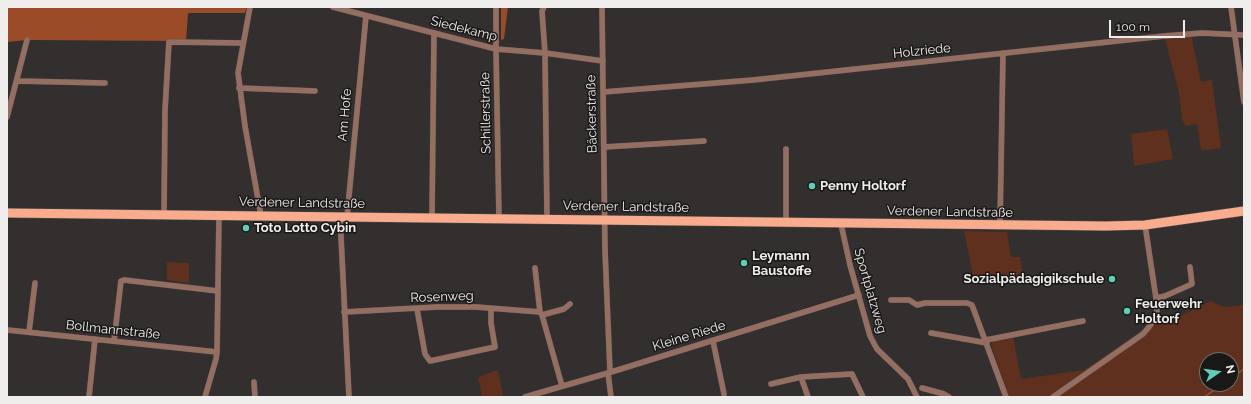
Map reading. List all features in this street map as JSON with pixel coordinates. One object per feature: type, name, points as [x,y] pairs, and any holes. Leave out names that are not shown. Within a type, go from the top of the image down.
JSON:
[{"type":"main road","name":"Verdener Landstraße","points":[[7,213],[1000,226],[1106,226],[1145,225],[1244,211]]},
{"type":"street","points":[[250,7],[238,73],[261,216]]},
{"type":"street","name":"Siedekamp","points":[[333,7],[496,50],[545,53],[603,61]]},
{"type":"street","name":"Schillerstraße","points":[[496,7],[499,219]]},
{"type":"street","points":[[544,7],[542,11],[542,23],[545,53],[547,220]]},
{"type":"street","name":"Bäckerstraße","points":[[602,7],[609,373],[611,397]]},
{"type":"street","points":[[1231,7],[1244,102]]},
{"type":"street","name":"Am Hofe","points":[[349,397],[344,312],[343,217],[366,16]]},
{"type":"street","points":[[432,218],[434,33]]},
{"type":"street","name":"Holzriede","points":[[603,92],[753,80],[1202,33],[1244,35]]},
{"type":"street","points":[[7,117],[27,40]]},
{"type":"street","points":[[164,215],[165,110],[169,42],[243,43]]},
{"type":"street","points":[[1000,226],[1003,53]]},
{"type":"street","points":[[17,81],[106,83]]},
{"type":"street","points":[[240,88],[315,91]]},
{"type":"street","points":[[604,147],[704,141]]},
{"type":"street","points":[[786,148],[786,223]]},
{"type":"street","points":[[205,397],[217,352],[219,215]]},
{"type":"street","name":"Sportplatzweg","points":[[841,224],[870,336],[877,349],[908,379],[917,397]]},
{"type":"street","points":[[1053,397],[1143,334],[1154,320],[1157,312],[1156,298],[1145,225]]},
{"type":"street","points":[[1156,298],[1165,296],[1192,284],[1190,267]]},
{"type":"street","points":[[535,268],[541,314],[562,386]]},
{"type":"street","points":[[114,341],[121,281],[124,280],[218,291]]},
{"type":"street","points":[[29,332],[35,283]]},
{"type":"street","name":"Kleine Riede","points":[[525,397],[609,373],[859,295]]},
{"type":"street","points":[[891,300],[910,300],[917,305],[925,303],[967,303],[972,305],[987,341],[1004,396]]},
{"type":"street","name":"Rosenweg","points":[[344,312],[437,307],[492,308],[541,314],[564,309],[570,304]]},
{"type":"street","points":[[417,309],[425,354],[430,361],[495,347],[491,323],[492,308]]},
{"type":"street","points":[[931,333],[987,341],[1083,321]]},
{"type":"street","name":"Bollmannstraße","points":[[7,330],[217,352]]},
{"type":"street","points":[[89,397],[95,339]]},
{"type":"street","points":[[713,341],[724,394]]},
{"type":"street","points":[[771,384],[801,377],[852,374],[863,397]]},
{"type":"street","points":[[801,377],[808,397]]},
{"type":"street","points":[[254,382],[255,397]]},
{"type":"street","points":[[922,388],[944,394],[949,397]]},
{"type":"shaded area","points":[[7,7],[247,7],[245,13],[188,13],[186,41],[27,40],[7,42]]},
{"type":"shaded area","points":[[501,7],[508,7],[504,39],[501,40]]},
{"type":"shaded area","points":[[1191,34],[1201,82],[1212,80],[1221,148],[1201,151],[1197,124],[1186,126],[1182,120],[1179,92],[1164,36]]},
{"type":"shaded area","points":[[1167,129],[1173,159],[1134,166],[1131,134]]},
{"type":"shaded area","points":[[964,231],[1007,232],[1011,257],[1020,257],[1023,277],[973,276]]},
{"type":"shaded area","points":[[167,262],[189,263],[189,283],[167,280]]},
{"type":"shaded area","points":[[1210,301],[1224,307],[1244,305],[1244,397],[1009,397],[991,345],[992,342],[1013,337],[1021,379],[1084,370],[1143,330],[1148,322],[1165,324]]},
{"type":"shaded area","points":[[498,370],[503,396],[482,397],[478,378]]},
{"type":"waterway","points":[[1239,372],[1244,369]]},
{"type":"waterway","points":[[1204,397],[1211,392]]},
{"type":"place","name":"Penny Holtorf","points":[[812,186]]},
{"type":"place","name":"Toto Lotto Cybin","points":[[246,228]]},
{"type":"place","name":"Leymann Baustoffe","points":[[744,263]]},
{"type":"place","name":"Sozialpädagigikschule","points":[[1112,279]]},
{"type":"place","name":"Feuerwehr Holtorf","points":[[1127,311]]}]
